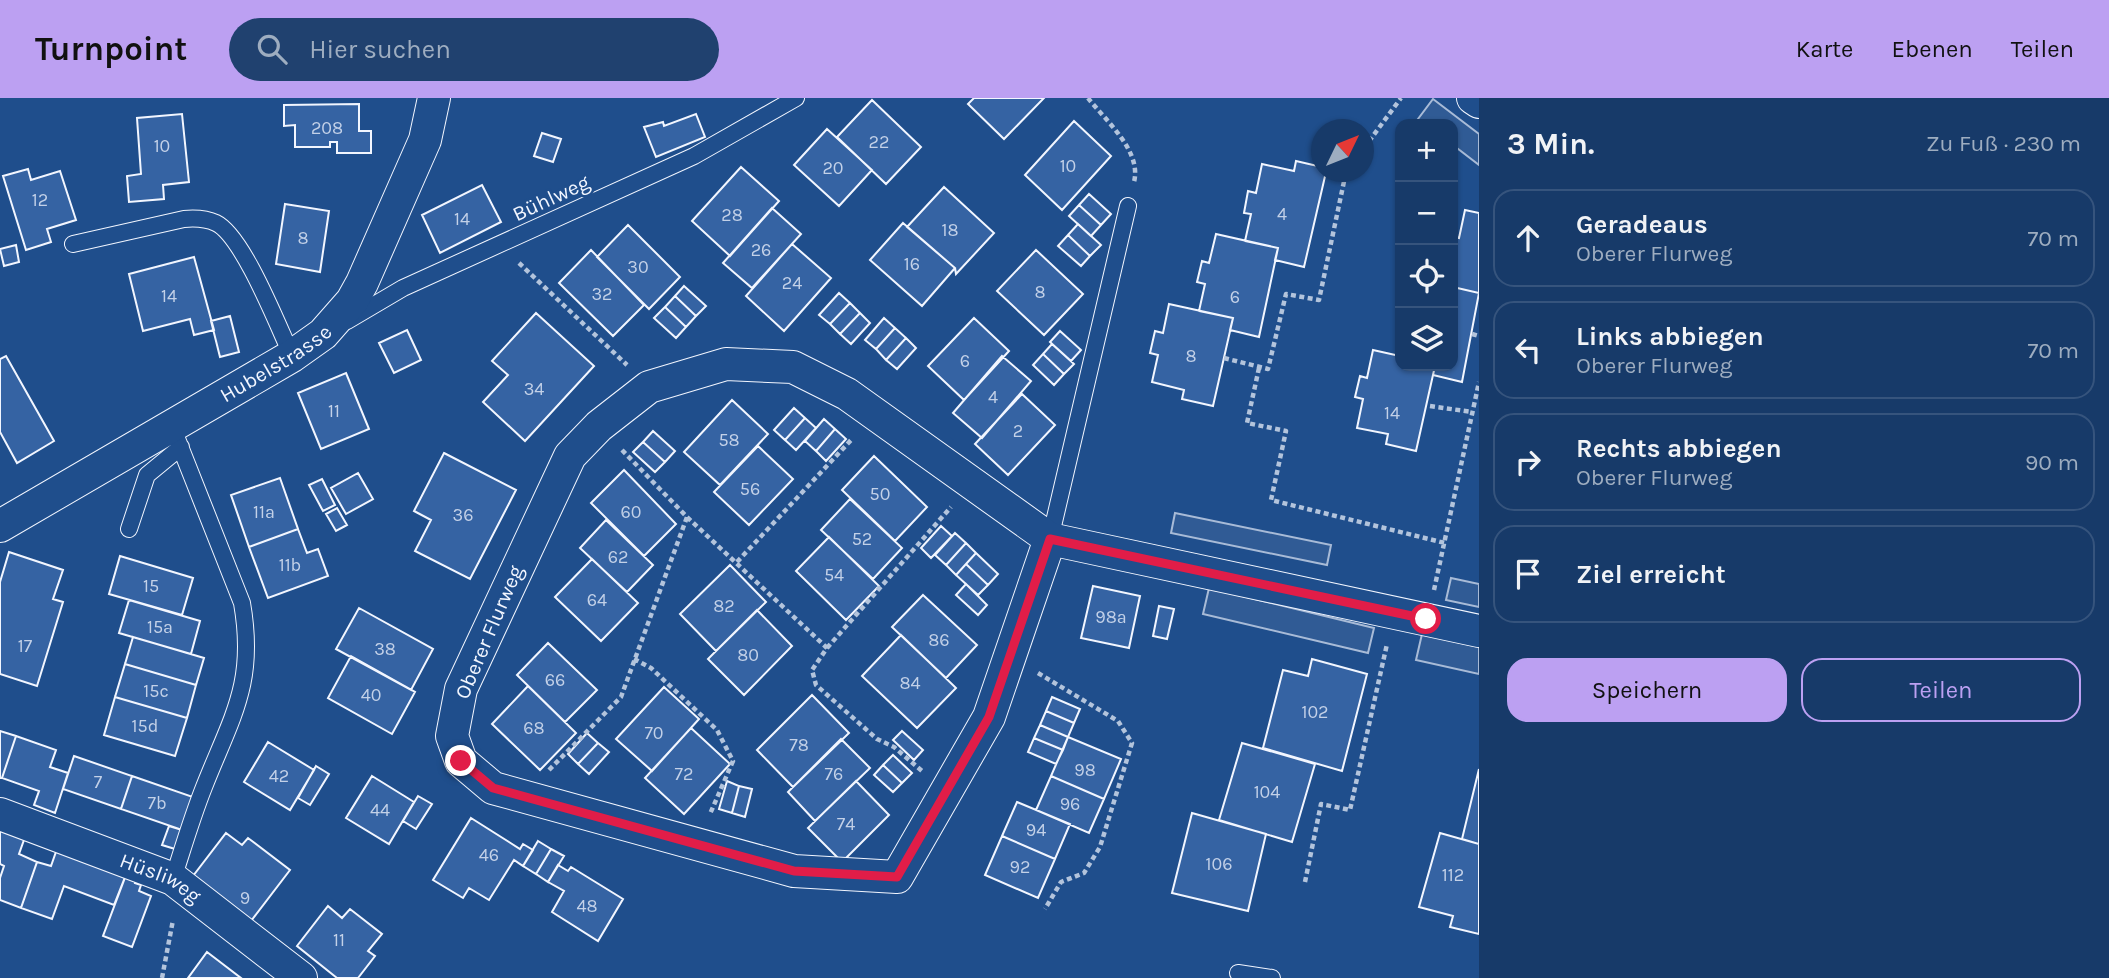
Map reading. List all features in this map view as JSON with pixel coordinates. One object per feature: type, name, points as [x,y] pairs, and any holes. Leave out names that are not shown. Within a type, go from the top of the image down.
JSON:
[{"type":"street","name":"Hubelstrasse","points":[[0,526],[176,437],[323,334],[352,301],[372,265],[425,141],[435,98]]},
{"type":"street","points":[[1474,98],[1479,102]]},
{"type":"street","name":"Oberer Flurweg","points":[[1050,539],[989,717],[897,877],[794,871],[493,788],[461,761],[452,736],[461,689],[570,456],[599,426],[649,387],[726,364],[793,366],[848,394],[1050,539],[1479,631]]},
{"type":"street","name":"Hüsliweg","points":[[0,814],[176,881],[301,978]]},
{"type":"lane","name":"Bühlweg","points":[[323,334],[403,288],[694,156],[796,98]]},
{"type":"lane","points":[[1050,539],[1129,206]]},
{"type":"lane","points":[[73,244],[184,219],[202,218],[216,223],[237,243],[292,356]]},
{"type":"lane","points":[[129,529],[147,475],[176,437]]},
{"type":"lane","points":[[176,437],[242,603],[248,633],[248,662],[237,712],[204,788],[176,881]]},
{"type":"lane","points":[[1238,973],[1272,978]]},
{"type":"path","points":[[1088,98],[1133,155],[1138,170],[1129,206]]},
{"type":"path","points":[[1374,134],[1401,98]]},
{"type":"path","points":[[1224,358],[1268,369],[1286,294],[1319,300],[1344,182]]},
{"type":"path","points":[[517,261],[649,387]]},
{"type":"path","points":[[1472,334],[1479,336]]},
{"type":"path","points":[[1259,368],[1247,423],[1286,431],[1271,500],[1445,543]]},
{"type":"path","points":[[1426,619],[1479,382]]},
{"type":"path","points":[[1430,406],[1472,412]]},
{"type":"path","points":[[737,562],[875,414]]},
{"type":"path","points":[[599,426],[687,517],[827,648]]},
{"type":"path","points":[[946,792],[894,747],[877,739],[816,685],[813,670],[827,648],[971,483]]},
{"type":"path","points":[[524,796],[621,697],[687,517]]},
{"type":"path","points":[[1305,882],[1321,804],[1350,810],[1394,613]]},
{"type":"path","points":[[1010,656],[1118,721],[1132,743],[1100,847],[1084,873],[1061,883],[1045,909]]},
{"type":"path","points":[[635,659],[651,668],[717,730],[733,761],[698,844]]},
{"type":"path","points":[[162,978],[176,881]]},
{"type":"shaded area","points":[[1433,99],[1479,134],[1479,165],[1458,149],[1458,119],[1418,119]]},
{"type":"shaded area","points":[[1175,513],[1331,545],[1327,565],[1171,533]]},
{"type":"shaded area","points":[[1451,578],[1479,584],[1479,607],[1446,600]]},
{"type":"shaded area","points":[[1209,588],[1374,628],[1368,653],[1203,614]]},
{"type":"shaded area","points":[[1422,634],[1479,647],[1479,674],[1416,660]]},
{"type":"building","points":[[974,98],[1044,98],[1004,139],[968,104]]},
{"type":"building","points":[[872,100],[921,147],[886,184],[837,137]]},
{"type":"building","points":[[359,104],[359,131],[371,131],[371,153],[337,153],[337,142],[330,142],[330,147],[295,147],[295,125],[284,126],[284,105]]},
{"type":"building","points":[[182,114],[189,182],[163,185],[164,199],[129,202],[127,176],[141,174],[137,118]]},
{"type":"building","points":[[696,114],[705,137],[656,157],[644,127],[663,122],[664,126]]},
{"type":"building","points":[[1074,121],[1111,156],[1062,210],[1025,175]]},
{"type":"building","points":[[827,129],[872,170],[839,206],[794,165]]},
{"type":"building","points":[[542,133],[561,139],[553,162],[534,156]]},
{"type":"building","points":[[1296,161],[1311,164],[1311,182],[1324,182],[1304,267],[1275,260],[1278,248],[1245,241],[1251,214],[1244,213],[1248,191],[1256,193],[1262,164],[1294,171]]},
{"type":"building","points":[[741,167],[779,201],[730,256],[692,221]]},
{"type":"building","points":[[28,169],[31,180],[60,171],[76,220],[47,229],[51,242],[26,250],[3,176]]},
{"type":"building","points":[[482,185],[501,222],[440,253],[422,215]]},
{"type":"building","points":[[944,187],[994,233],[956,274],[955,268],[907,227]]},
{"type":"building","points":[[1089,194],[1111,214],[1101,225],[1079,205]]},
{"type":"building","points":[[285,204],[329,211],[320,272],[276,264]]},
{"type":"building","points":[[1079,205],[1101,225],[1091,236],[1069,216]]},
{"type":"building","points":[[772,208],[801,234],[752,288],[723,263]]},
{"type":"building","points":[[1465,210],[1479,213],[1479,293],[1458,288],[1459,238]]},
{"type":"building","points":[[903,223],[955,268],[922,306],[870,260]]},
{"type":"building","points":[[1078,224],[1101,245],[1090,256],[1068,235]]},
{"type":"building","points":[[628,225],[680,277],[649,309],[597,257]]},
{"type":"building","points":[[1216,234],[1278,248],[1259,337],[1230,330],[1233,318],[1199,311],[1205,284],[1197,282],[1202,261],[1209,263]]},
{"type":"building","points":[[1068,235],[1090,256],[1081,266],[1058,246]]},
{"type":"building","points":[[792,244],[831,278],[784,331],[746,296]]},
{"type":"building","points":[[16,245],[19,262],[4,266],[0,249]]},
{"type":"building","points":[[591,250],[644,305],[613,336],[559,283]]},
{"type":"building","points":[[1036,250],[1083,294],[1044,335],[997,291]]},
{"type":"building","points":[[194,257],[214,330],[194,335],[190,319],[143,331],[129,274]]},
{"type":"building","points":[[684,286],[706,306],[696,316],[675,296]]},
{"type":"building","points":[[1458,288],[1479,293],[1462,382],[1433,375],[1434,371],[1458,371]]},
{"type":"building","points":[[839,293],[850,303],[830,324],[819,315]]},
{"type":"building","points":[[675,296],[696,316],[686,327],[665,307]]},
{"type":"building","points":[[850,303],[860,313],[840,334],[830,324]]},
{"type":"building","points":[[1169,304],[1233,318],[1213,406],[1182,399],[1184,390],[1152,382],[1158,355],[1150,353],[1155,331],[1163,333]]},
{"type":"building","points":[[665,307],[686,327],[676,338],[654,318]]},
{"type":"building","points":[[536,313],[594,366],[525,441],[483,402],[508,375],[492,361]]},
{"type":"building","points":[[860,313],[870,323],[851,344],[840,334]]},
{"type":"building","points":[[230,316],[239,352],[220,357],[211,321]]},
{"type":"building","points":[[884,318],[895,328],[876,349],[865,340]]},
{"type":"building","points":[[974,318],[1009,351],[964,400],[928,366]]},
{"type":"building","points":[[895,328],[906,338],[886,360],[876,349]]},
{"type":"building","points":[[407,330],[421,360],[394,373],[379,343]]},
{"type":"building","points":[[1060,331],[1081,350],[1071,361],[1050,342]]},
{"type":"building","points":[[906,338],[916,348],[897,369],[886,360]]},
{"type":"building","points":[[1052,344],[1074,364],[1064,374],[1043,354]]},
{"type":"building","points":[[1373,350],[1395,355],[1395,371],[1434,371],[1416,451],[1386,444],[1388,434],[1357,428],[1363,399],[1355,397],[1360,376],[1367,378]]},
{"type":"building","points":[[1043,354],[1064,374],[1054,385],[1033,365]]},
{"type":"building","points":[[6,356],[54,441],[17,463],[0,432],[0,359]]},
{"type":"building","points":[[1002,356],[1031,381],[982,438],[953,413]]},
{"type":"building","points":[[346,373],[369,429],[321,449],[298,393]]},
{"type":"building","points":[[1022,394],[1055,425],[1008,475],[975,444]]},
{"type":"building","points":[[732,400],[768,434],[720,485],[684,452]]},
{"type":"building","points":[[794,408],[805,418],[785,440],[774,430]]},
{"type":"building","points":[[805,418],[816,428],[796,450],[785,440]]},
{"type":"building","points":[[824,419],[835,429],[816,451],[805,441]]},
{"type":"building","points":[[835,429],[846,439],[826,461],[816,451]]},
{"type":"building","points":[[653,431],[675,451],[665,462],[643,442]]},
{"type":"building","points":[[643,442],[665,462],[655,472],[633,452]]},
{"type":"building","points":[[758,446],[793,479],[749,525],[714,492]]},
{"type":"building","points":[[444,453],[516,490],[470,579],[415,551],[431,520],[414,511]]},
{"type":"building","points":[[874,456],[927,507],[895,541],[842,490]]},
{"type":"building","points":[[624,470],[676,524],[644,556],[591,503]]},
{"type":"building","points":[[358,473],[373,499],[346,514],[331,488]]},
{"type":"building","points":[[280,478],[298,529],[249,547],[231,495]]},
{"type":"building","points":[[322,479],[335,505],[323,511],[309,485]]},
{"type":"building","points":[[850,499],[902,548],[873,579],[821,530]]},
{"type":"building","points":[[337,508],[347,525],[336,531],[326,514]]},
{"type":"building","points":[[606,520],[653,565],[627,592],[580,548]]},
{"type":"building","points":[[941,526],[952,536],[931,558],[921,548]]},
{"type":"building","points":[[298,529],[307,553],[318,549],[328,576],[268,598],[249,547]]},
{"type":"building","points":[[955,533],[966,543],[946,565],[935,555]]},
{"type":"building","points":[[829,537],[879,586],[846,620],[796,571]]},
{"type":"building","points":[[966,543],[976,553],[956,575],[946,565]]},
{"type":"building","points":[[9,552],[63,570],[53,599],[63,602],[37,686],[0,674],[0,582]]},
{"type":"building","points":[[976,553],[998,574],[988,585],[966,564]]},
{"type":"building","points":[[120,556],[193,578],[182,615],[109,594]]},
{"type":"building","points":[[592,559],[638,603],[601,641],[555,597]]},
{"type":"building","points":[[966,564],[988,585],[978,595],[956,575]]},
{"type":"building","points":[[730,565],[766,602],[716,651],[680,614]]},
{"type":"building","points":[[966,584],[987,605],[978,615],[956,595]]},
{"type":"building","points":[[1093,586],[1140,596],[1129,648],[1081,638]]},
{"type":"building","points":[[923,595],[977,645],[946,678],[892,627]]},
{"type":"building","points":[[129,600],[200,621],[191,654],[119,633]]},
{"type":"building","points":[[1159,606],[1174,609],[1167,639],[1153,636]]},
{"type":"building","points":[[359,608],[433,649],[411,690],[336,649]]},
{"type":"building","points":[[757,610],[792,646],[744,695],[708,659]]},
{"type":"building","points":[[901,635],[956,688],[917,728],[862,676]]},
{"type":"building","points":[[133,637],[204,658],[196,685],[125,664]]},
{"type":"building","points":[[548,643],[597,690],[565,722],[517,675]]},
{"type":"building","points":[[351,656],[415,692],[392,734],[328,698]]},
{"type":"building","points":[[1312,659],[1367,674],[1342,771],[1263,748],[1283,670],[1308,676]]},
{"type":"building","points":[[125,664],[196,685],[187,718],[115,697]]},
{"type":"building","points":[[528,686],[576,733],[540,770],[492,724]]},
{"type":"building","points":[[664,687],[699,719],[652,771],[616,739]]},
{"type":"building","points":[[812,695],[849,733],[793,787],[757,750]]},
{"type":"building","points":[[115,697],[187,718],[175,756],[104,735]]},
{"type":"building","points":[[1052,697],[1080,709],[1074,723],[1046,711]]},
{"type":"building","points":[[1046,711],[1074,723],[1068,737],[1040,725]]},
{"type":"building","points":[[1040,725],[1068,737],[1063,750],[1034,738]]},
{"type":"building","points":[[691,728],[730,764],[684,814],[645,778]]},
{"type":"building","points":[[0,731],[16,736],[2,778],[0,778]]},
{"type":"building","points":[[902,731],[923,750],[914,760],[893,740]]},
{"type":"building","points":[[587,733],[598,743],[578,764],[568,754]]},
{"type":"building","points":[[16,736],[56,750],[50,767],[68,773],[55,813],[34,805],[39,791],[2,778]]},
{"type":"building","points":[[1068,737],[1121,759],[1104,799],[1051,776]]},
{"type":"building","points":[[1034,738],[1063,750],[1056,764],[1028,752]]},
{"type":"building","points":[[841,739],[870,768],[815,821],[788,792]]},
{"type":"building","points":[[268,742],[314,770],[290,810],[244,782]]},
{"type":"building","points":[[598,743],[609,752],[589,774],[578,764]]},
{"type":"building","points":[[1242,743],[1315,764],[1292,842],[1219,820]]},
{"type":"building","points":[[893,755],[912,773],[902,783],[883,765]]},
{"type":"building","points":[[74,756],[132,776],[121,809],[63,789]]},
{"type":"building","points":[[883,765],[902,783],[893,792],[874,775]]},
{"type":"building","points":[[316,766],[329,774],[310,805],[298,798]]},
{"type":"building","points":[[1479,769],[1479,844],[1462,839]]},
{"type":"building","points":[[132,776],[193,797],[182,830],[121,809]]},
{"type":"building","points":[[372,776],[414,802],[389,844],[346,818]]},
{"type":"building","points":[[1051,776],[1104,799],[1089,833],[1036,810]]},
{"type":"building","points":[[727,781],[739,786],[732,813],[719,809]]},
{"type":"building","points":[[856,781],[889,815],[842,862],[808,828]]},
{"type":"building","points":[[739,786],[752,789],[745,817],[732,813]]},
{"type":"building","points":[[418,796],[432,804],[416,829],[403,821]]},
{"type":"building","points":[[1017,802],[1070,824],[1055,859],[1002,836]]},
{"type":"building","points":[[1192,813],[1266,834],[1248,911],[1172,893]]},
{"type":"building","points":[[471,818],[520,849],[523,844],[533,850],[523,866],[514,860],[489,900],[469,888],[463,898],[433,880]]},
{"type":"building","points":[[169,826],[182,830],[175,849],[162,845]]},
{"type":"building","points":[[0,828],[25,837],[19,854],[37,862],[21,908],[0,900],[0,878],[4,866],[0,864]]},
{"type":"building","points":[[226,833],[242,845],[248,838],[290,870],[251,921],[193,876]]},
{"type":"building","points":[[1440,833],[1479,844],[1479,934],[1450,927],[1453,916],[1419,907]]},
{"type":"building","points":[[1002,836],[1055,859],[1038,898],[985,875]]},
{"type":"building","points":[[538,841],[551,849],[536,874],[523,866]]},
{"type":"building","points":[[58,846],[127,872],[114,905],[64,886],[52,919],[21,908],[37,862],[51,866]]},
{"type":"building","points":[[551,849],[564,856],[548,882],[536,874]]},
{"type":"building","points":[[558,865],[568,871],[571,867],[623,899],[598,941],[552,912],[564,891],[548,882]]},
{"type":"building","points":[[126,875],[136,879],[135,883],[141,885],[139,891],[151,896],[132,947],[103,936]]},
{"type":"building","points":[[328,906],[342,918],[350,909],[382,934],[368,951],[375,956],[358,978],[337,978],[297,946]]},
{"type":"building","points":[[207,952],[241,978],[188,978]]},
{"type":"route","points":[[461,761],[493,788],[794,871],[897,877],[989,717],[1050,539],[1426,619]]}]
